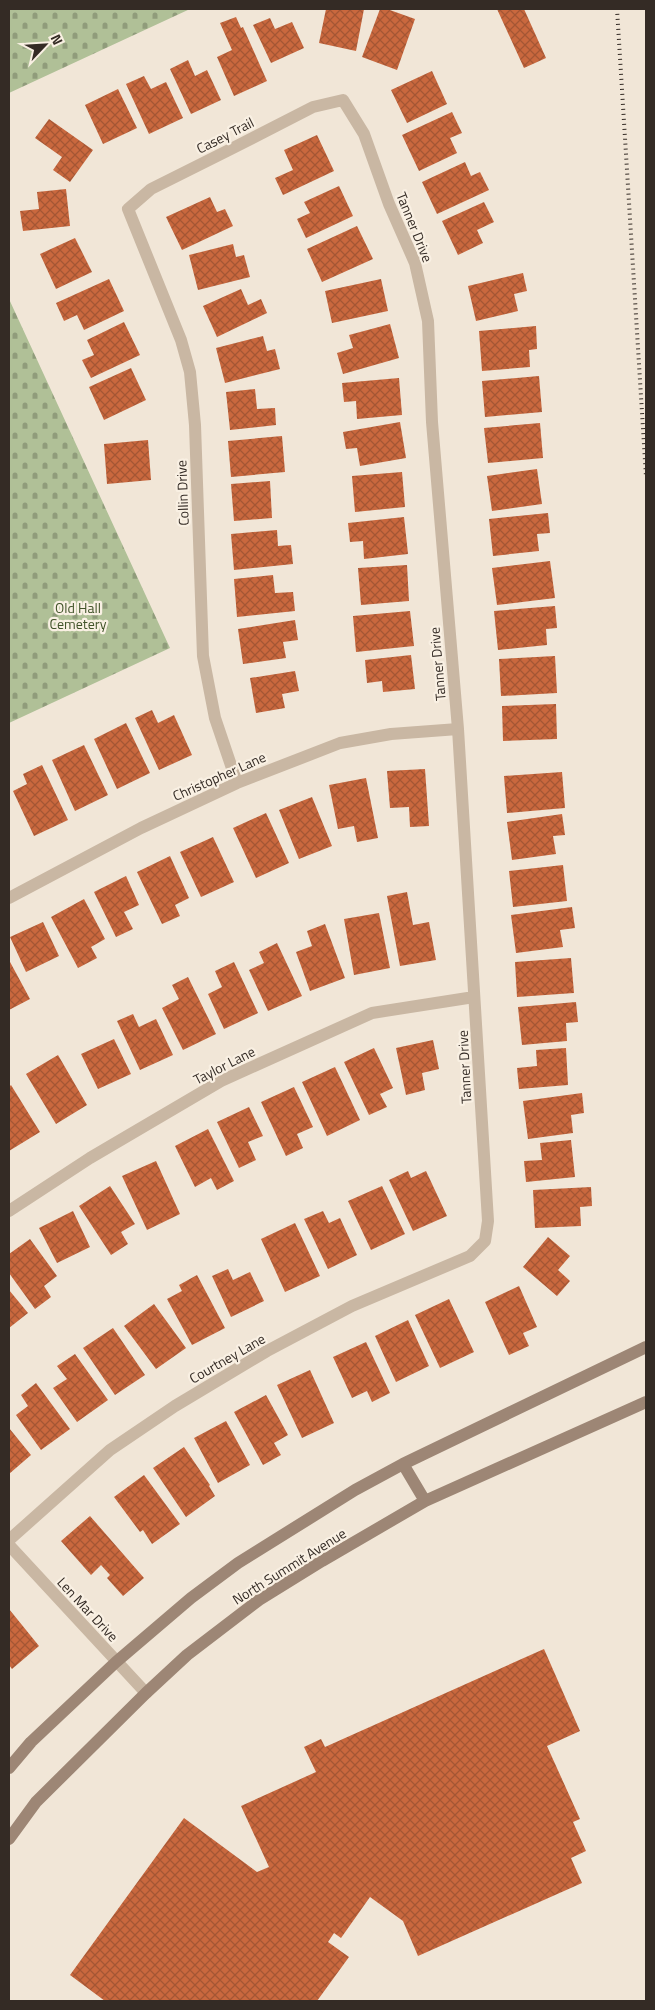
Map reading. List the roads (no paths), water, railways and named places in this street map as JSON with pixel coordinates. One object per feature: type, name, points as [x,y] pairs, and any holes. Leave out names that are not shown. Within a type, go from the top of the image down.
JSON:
[{"type":"main road","name":"North Summit Avenue","points":[[9,1768],[31,1742],[116,1662],[190,1598],[238,1564],[355,1490],[402,1464],[646,1348]]},
{"type":"main road","name":"North Summit Avenue","points":[[9,1839],[36,1802],[146,1694],[187,1655],[259,1600],[425,1501],[646,1402]]},
{"type":"main road","points":[[402,1464],[425,1501]]},
{"type":"street","name":"Casey Trail","points":[[128,209],[151,189],[313,107],[343,100]]},
{"type":"street","name":"Tanner Drive","points":[[343,100],[364,134],[390,204],[415,263],[428,321],[432,422],[458,729],[488,1220],[485,1241]]},
{"type":"street","name":"Collin Drive","points":[[128,209],[181,340],[190,372],[195,425],[203,656],[215,718],[237,783]]},
{"type":"street","name":"Christopher Lane","points":[[9,898],[141,828],[237,783],[340,743],[391,734],[458,729]]},
{"type":"street","name":"Taylor Lane","points":[[9,1211],[90,1158],[221,1081],[372,1013],[474,997]]},
{"type":"street","name":"Courtney Lane","points":[[9,1540],[110,1450],[175,1406],[267,1351],[352,1306],[470,1256],[485,1241]]},
{"type":"street","name":"Len Mar Drive","points":[[9,1545],[146,1694]]},
{"type":"railway","points":[[617,9],[646,477]]},
{"type":"park label","name":"Old Hall Cemetery","points":[[78,616]]}]
